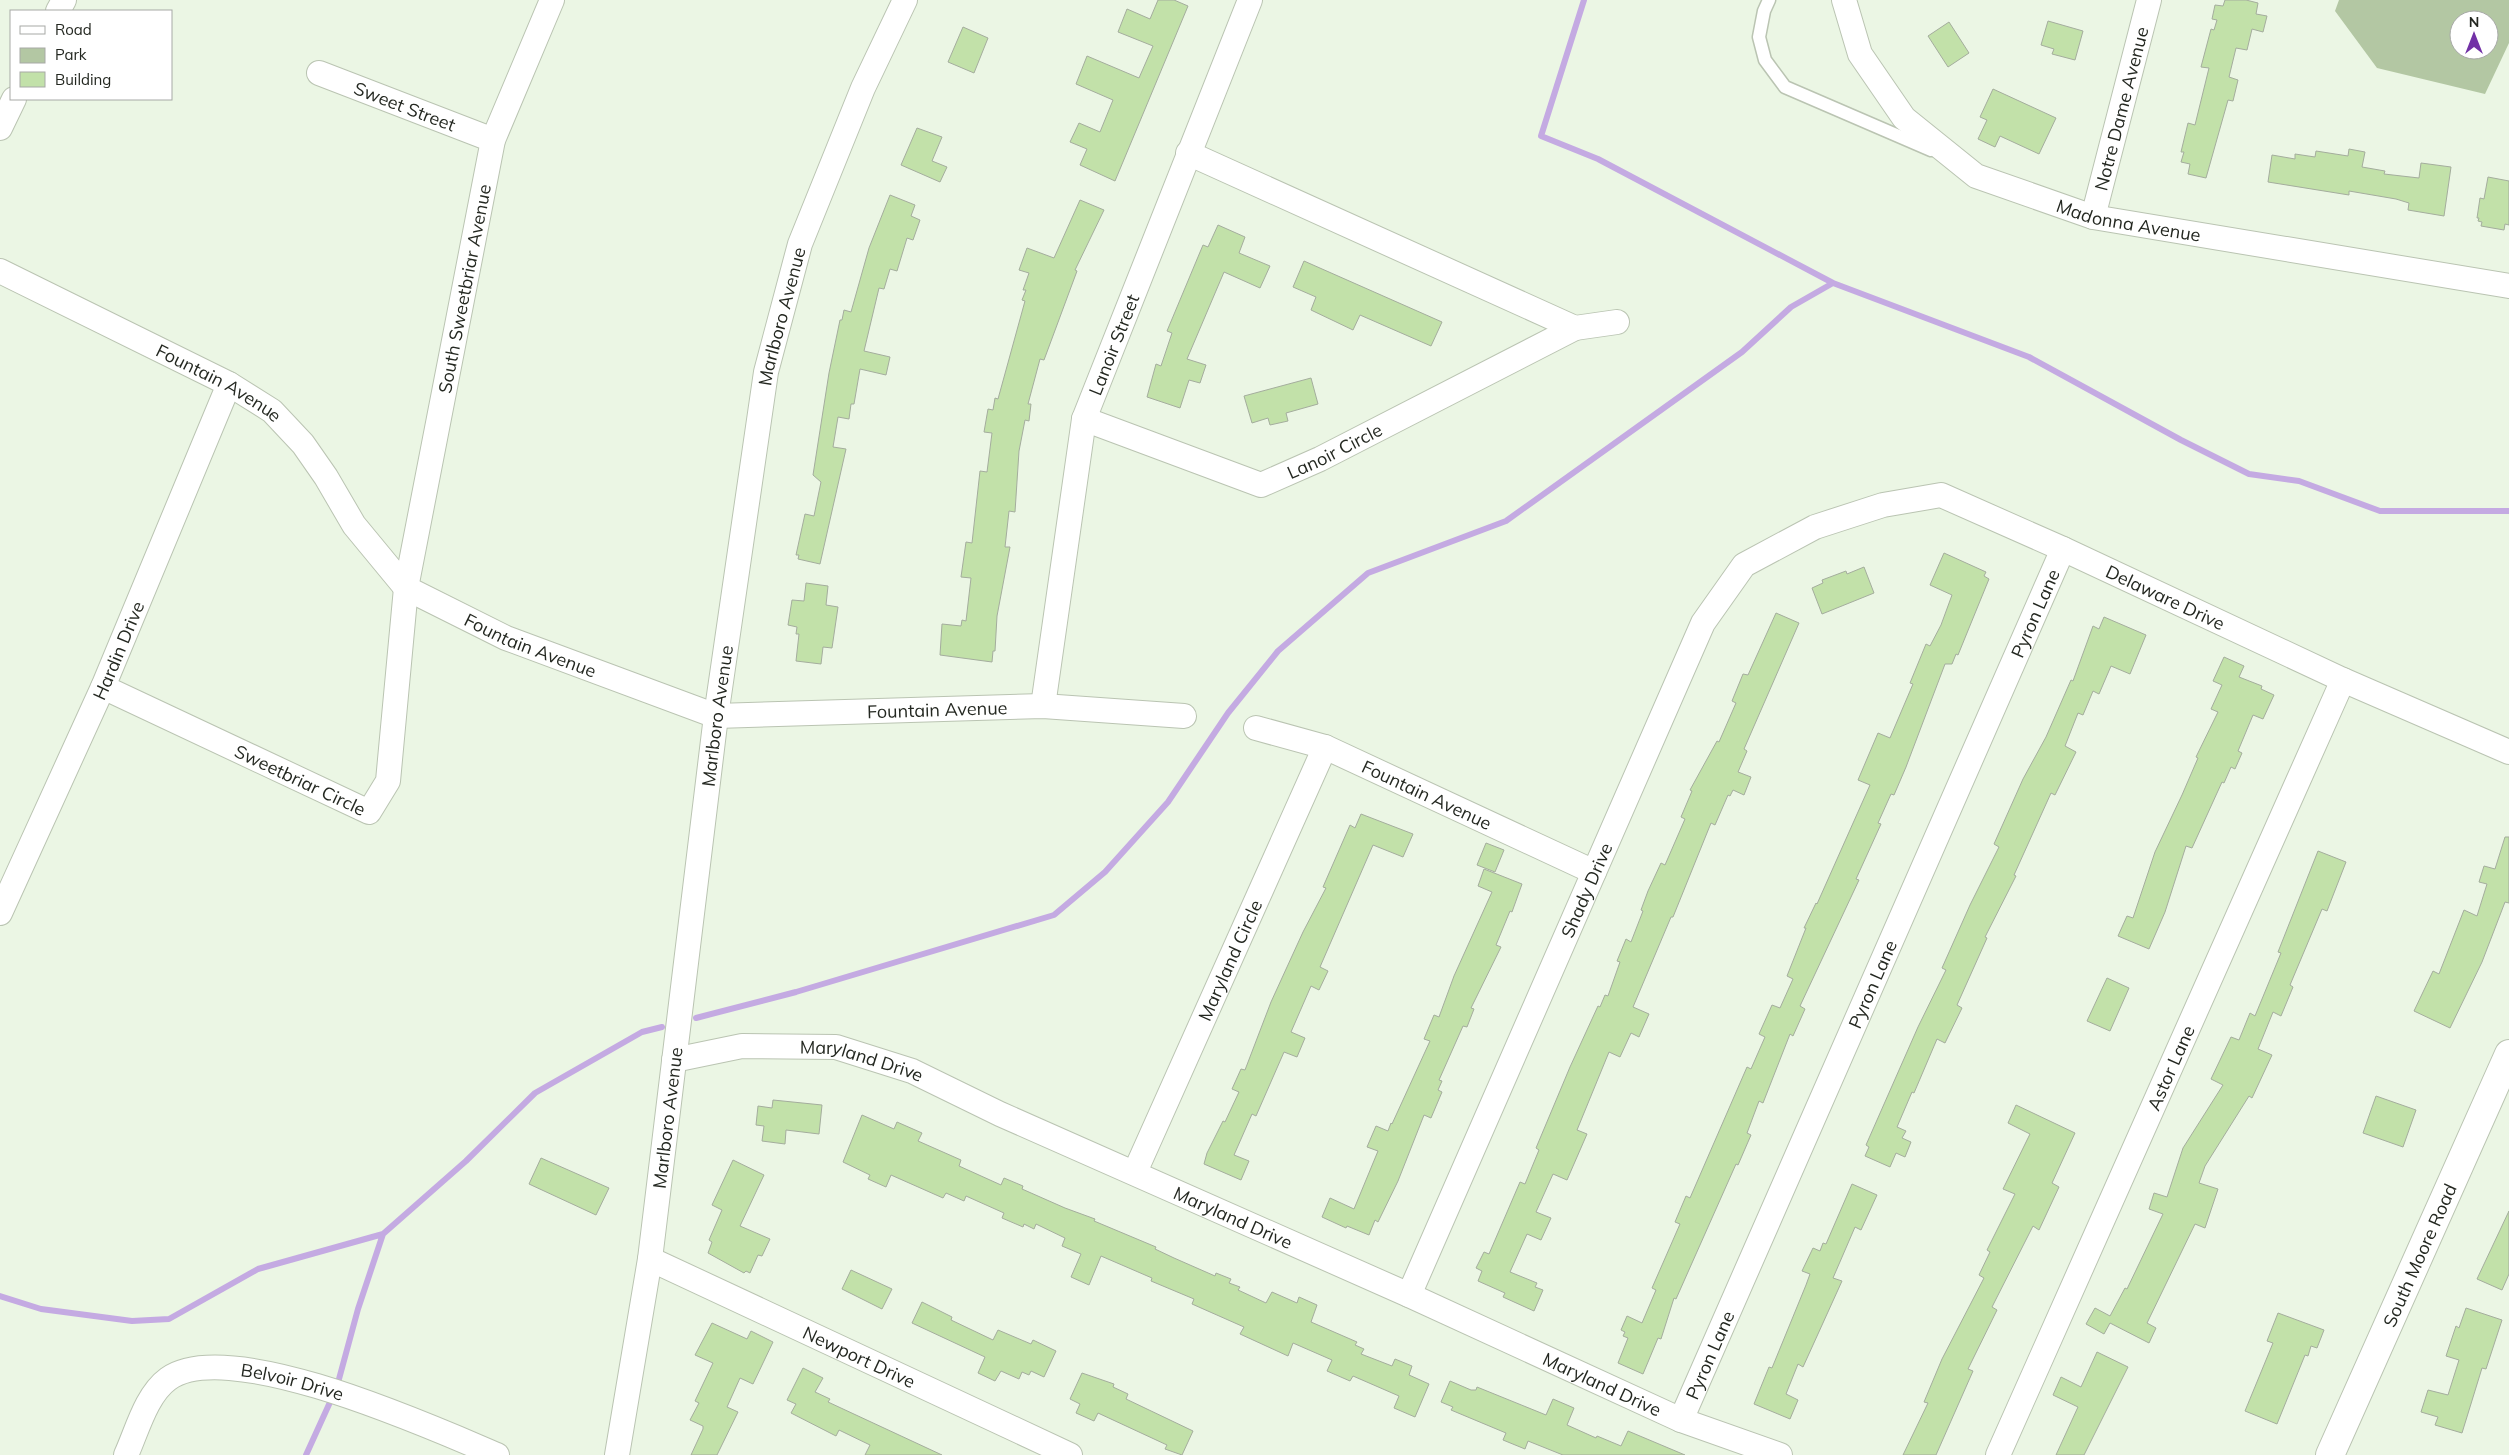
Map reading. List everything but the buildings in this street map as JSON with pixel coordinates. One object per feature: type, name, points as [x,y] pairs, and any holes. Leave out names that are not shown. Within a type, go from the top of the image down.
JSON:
[{"type":"main road","name":"South Moore Road","points":[[2330,1455],[2509,1054]]},
{"type":"street","name":"South Sweetbriar Avenue","points":[[406,588],[493,140],[552,0]]},
{"type":"street","name":"Marlboro Avenue","points":[[617,1455],[650,1259],[716,716],[766,372],[800,244],[863,88],[905,0]]},
{"type":"street","name":"Lanoir Street","points":[[1043,706],[1084,419],[1250,0]]},
{"type":"street","name":"Madonna Avenue","points":[[1844,0],[1860,54],[1904,118],[1976,176],[2093,217],[2509,286]]},
{"type":"street","name":"Notre Dame Avenue","points":[[2093,217],[2149,0]]},
{"type":"street","name":"Sweet Street","points":[[319,73],[493,140]]},
{"type":"street","points":[[0,128],[14,100]]},
{"type":"street","points":[[1188,153],[1575,328]]},
{"type":"street","name":"Fountain Avenue","points":[[0,271],[229,384],[272,411],[303,444],[326,477],[354,525],[406,588],[506,638],[716,716],[1043,706],[1184,716]]},
{"type":"street","name":"Lanoir Circle","points":[[1084,419],[1260,484],[1328,454],[1575,328],[1618,322]]},
{"type":"street","name":"Hardin Drive","points":[[0,913],[103,686],[229,384]]},
{"type":"street","name":"Delaware Drive","points":[[1815,527],[1883,505],[1941,495],[2064,549],[2343,680],[2509,752]]},
{"type":"street","name":"Shady Drive","points":[[1409,1295],[1703,623],[1744,565],[1815,527]]},
{"type":"street","name":"Pyron Lane","points":[[1681,1420],[2064,549]]},
{"type":"street","name":"Sweetbriar Circle","points":[[103,686],[369,812],[388,781],[406,588]]},
{"type":"street","name":"Astor Lane","points":[[1998,1455],[2343,680]]},
{"type":"street","name":"Fountain Avenue","points":[[1256,728],[1325,747],[1594,872]]},
{"type":"street","name":"Maryland Circle","points":[[1135,1172],[1325,747]]},
{"type":"street","name":"Maryland Drive","points":[[674,1060],[742,1046],[836,1047],[912,1071],[1000,1114],[1135,1172],[1409,1295],[1681,1420],[1780,1455]]},
{"type":"street","name":"Newport Drive","points":[[650,1259],[1070,1455]]},
{"type":"street","name":"Belvoir Drive","points":[[126,1455],[159,1387],[176,1374],[186,1370],[210,1368],[240,1368],[267,1373],[378,1405],[497,1455]]},
{"type":"lane","points":[[1769,0],[1764,11],[1759,37],[1766,60],[1785,86],[1956,161]]},
{"type":"green space","points":[[2339,0],[2509,0],[2509,43],[2485,94],[2377,68],[2335,11]]},
{"type":"waterway","points":[[1584,0],[1541,136],[1598,159],[1833,283],[2029,357],[2181,440],[2249,474],[2299,481],[2380,511],[2509,511]]},
{"type":"waterway","points":[[696,1018],[796,992],[1054,915],[1105,872],[1168,802],[1228,713],[1278,651],[1368,573],[1506,521],[1742,352],[1791,307],[1833,283]]},
{"type":"waterway","points":[[0,1296],[41,1309],[132,1321],[169,1319],[258,1269],[383,1234],[466,1161],[535,1093],[642,1032],[662,1027]]},
{"type":"waterway","points":[[339,1379],[358,1309],[383,1234]]},
{"type":"waterway","points":[[306,1455],[331,1400]]}]
